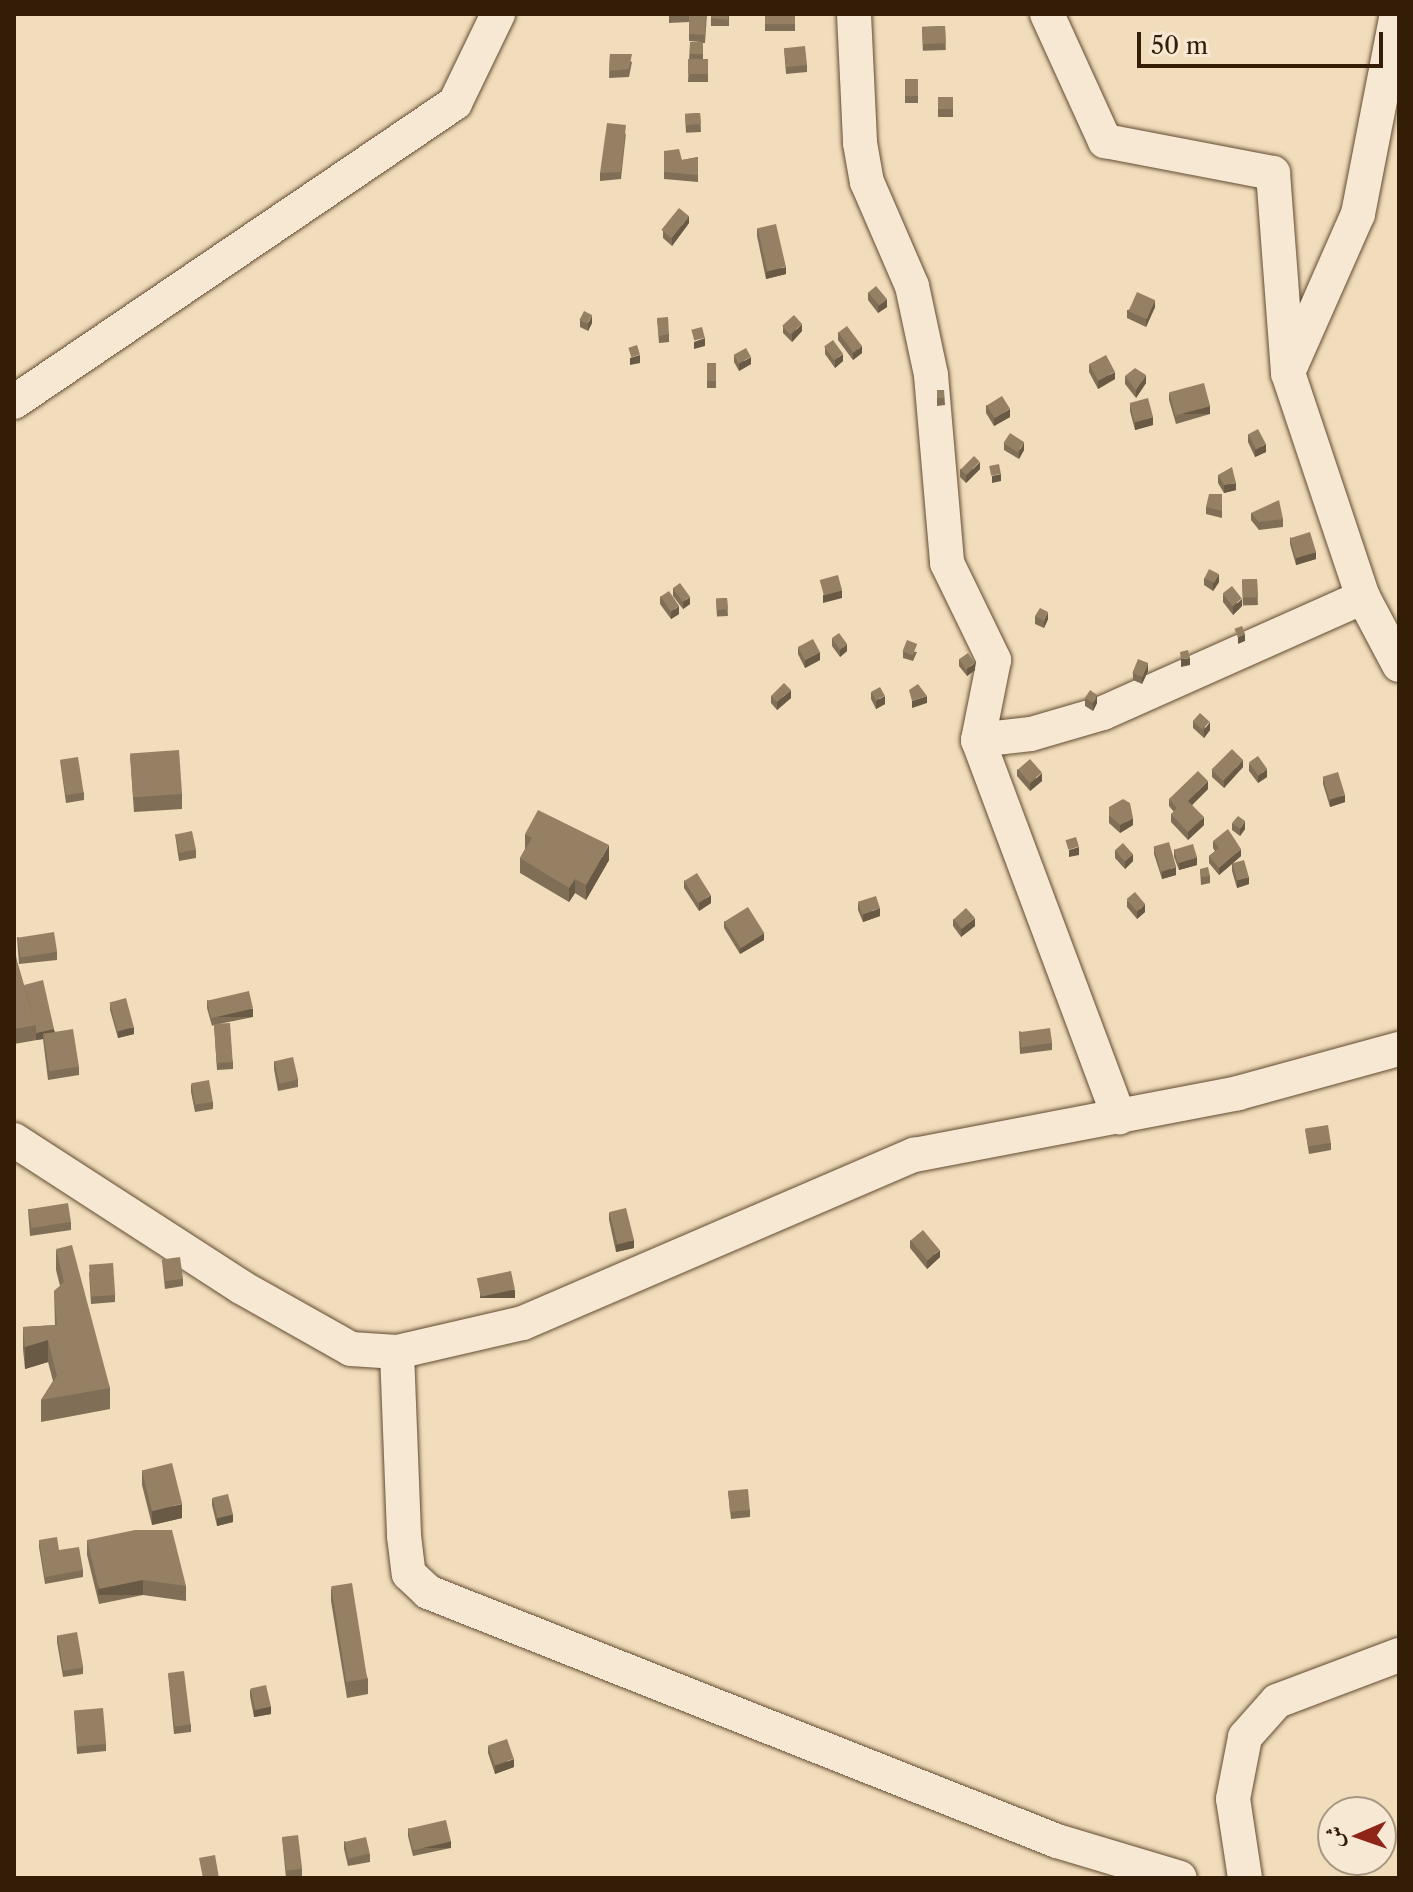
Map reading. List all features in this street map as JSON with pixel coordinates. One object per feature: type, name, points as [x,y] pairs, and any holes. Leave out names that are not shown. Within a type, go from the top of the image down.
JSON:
[{"type":"street","points":[[14,402],[455,103],[498,14]]},
{"type":"street","points":[[854,14],[860,143],[867,182],[912,286],[925,345],[947,563],[994,660],[978,740],[1119,1118]]},
{"type":"street","points":[[1047,14],[1105,141],[1273,173],[1288,373],[1363,597],[1399,665]]},
{"type":"street","points":[[1288,373],[1358,214],[1397,14]]},
{"type":"street","points":[[978,740],[1031,734],[1103,713],[1363,597]]},
{"type":"street","points":[[14,1140],[241,1287],[351,1349],[397,1352],[523,1323],[914,1155],[1238,1093],[1399,1049]]},
{"type":"street","points":[[397,1352],[404,1536],[409,1574],[428,1592],[1057,1841],[1180,1878]]},
{"type":"street","points":[[1245,1878],[1233,1799],[1245,1737],[1277,1701],[1399,1655]]},
{"type":"building","points":[[689,14],[706,14],[705,35],[689,34]]},
{"type":"building","points":[[711,14],[728,14],[728,20],[711,18]]},
{"type":"building","points":[[765,14],[795,14],[795,24],[765,24]]},
{"type":"building","points":[[945,26],[946,43],[923,44],[922,27]]},
{"type":"building","points":[[690,42],[703,42],[703,54],[690,54]]},
{"type":"building","points":[[805,46],[807,65],[786,67],[784,48]]},
{"type":"building","points":[[610,54],[632,54],[629,69],[609,71]]},
{"type":"building","points":[[688,59],[708,59],[708,74],[688,74]]},
{"type":"building","points":[[905,79],[918,79],[918,96],[905,96]]},
{"type":"building","points":[[938,97],[953,97],[953,109],[938,109]]},
{"type":"building","points":[[700,113],[701,124],[686,125],[685,114]]},
{"type":"building","points":[[607,123],[626,125],[621,172],[600,173]]},
{"type":"building","points":[[679,149],[682,160],[698,157],[698,175],[664,172],[664,151]]},
{"type":"building","points":[[679,208],[689,216],[671,238],[661,230]]},
{"type":"building","points":[[776,224],[786,267],[767,271],[757,228]]},
{"type":"building","points":[[876,286],[887,299],[879,305],[868,292]]},
{"type":"building","points":[[1137,292],[1155,300],[1147,319],[1128,311]]},
{"type":"building","points":[[584,311],[592,315],[587,324],[579,320]]},
{"type":"building","points":[[794,315],[802,324],[790,335],[782,326]]},
{"type":"building","points":[[668,317],[669,334],[659,336],[657,318]]},
{"type":"building","points":[[847,326],[862,346],[853,353],[838,333]]},
{"type":"building","points":[[702,327],[705,338],[694,340],[691,330]]},
{"type":"building","points":[[833,340],[843,354],[834,360],[824,346]]},
{"type":"building","points":[[637,345],[640,355],[631,357],[628,348]]},
{"type":"building","points":[[746,348],[751,357],[739,364],[734,355]]},
{"type":"building","points":[[1106,355],[1115,372],[1098,381],[1089,364]]},
{"type":"building","points":[[707,363],[716,363],[716,381],[707,381]]},
{"type":"building","points":[[1135,368],[1146,375],[1136,390],[1125,376]]},
{"type":"building","points":[[1204,383],[1210,406],[1175,415],[1169,392]]},
{"type":"building","points":[[937,390],[944,390],[944,398],[937,398]]},
{"type":"building","points":[[1002,396],[1010,409],[995,418],[987,406]]},
{"type":"building","points":[[1148,398],[1153,417],[1135,422],[1130,403]]},
{"type":"building","points":[[1258,429],[1266,444],[1256,449],[1248,434]]},
{"type":"building","points":[[1010,433],[1024,442],[1018,452],[1003,443]]},
{"type":"building","points":[[974,456],[980,462],[966,475],[961,469]]},
{"type":"building","points":[[999,464],[1001,474],[991,476],[989,466]]},
{"type":"building","points":[[1232,467],[1236,483],[1224,485],[1218,475]]},
{"type":"building","points":[[1209,494],[1222,494],[1222,511],[1206,507]]},
{"type":"building","points":[[1279,500],[1283,519],[1259,522],[1251,513]]},
{"type":"building","points":[[1310,532],[1316,552],[1296,558],[1290,538]]},
{"type":"building","points":[[1209,569],[1219,574],[1214,583],[1204,578]]},
{"type":"building","points":[[838,575],[842,590],[824,595],[820,580]]},
{"type":"building","points":[[1257,579],[1258,597],[1243,598],[1242,580]]},
{"type":"building","points":[[680,583],[690,597],[683,602],[673,588]]},
{"type":"building","points":[[1232,586],[1242,599],[1232,606],[1223,593]]},
{"type":"building","points":[[669,591],[679,606],[671,612],[661,597]]},
{"type":"building","points":[[727,598],[728,609],[717,610],[716,599]]},
{"type":"building","points":[[1040,608],[1048,612],[1044,621],[1035,616]]},
{"type":"building","points":[[1242,626],[1245,634],[1238,637],[1235,629]]},
{"type":"building","points":[[839,633],[847,644],[840,650],[832,638]]},
{"type":"building","points":[[813,639],[820,652],[805,660],[798,647]]},
{"type":"building","points":[[907,640],[917,644],[913,655],[903,651]]},
{"type":"building","points":[[1188,650],[1190,658],[1181,659],[1180,652]]},
{"type":"building","points":[[968,653],[975,663],[966,669],[959,659]]},
{"type":"building","points":[[1138,659],[1148,663],[1143,677],[1132,673]]},
{"type":"building","points":[[784,683],[791,690],[777,702],[771,696]]},
{"type":"building","points":[[918,684],[927,696],[912,701],[909,690]]},
{"type":"building","points":[[880,687],[885,696],[876,701],[871,692]]},
{"type":"building","points":[[1090,690],[1097,695],[1093,703],[1085,698]]},
{"type":"building","points":[[1200,713],[1210,722],[1202,730],[1193,721]]},
{"type":"building","points":[[1232,749],[1243,760],[1223,781],[1211,770]]},
{"type":"building","points":[[179,750],[182,794],[133,797],[130,753]]},
{"type":"building","points":[[1258,756],[1267,769],[1258,775],[1249,762]]},
{"type":"building","points":[[78,757],[84,793],[66,795],[60,760]]},
{"type":"building","points":[[1030,759],[1042,773],[1030,783],[1018,769]]},
{"type":"building","points":[[1198,771],[1208,781],[1188,801],[1204,817],[1188,832],[1171,814],[1177,808],[1169,799]]},
{"type":"building","points":[[1338,772],[1345,795],[1330,800],[1323,777]]},
{"type":"building","points":[[1123,799],[1130,803],[1133,818],[1120,825],[1109,815],[1109,807]]},
{"type":"building","points":[[538,810],[609,845],[586,885],[575,879],[569,888],[520,858],[532,838],[525,834]]},
{"type":"building","points":[[1238,816],[1245,821],[1240,829],[1232,823]]},
{"type":"building","points":[[1228,829],[1241,849],[1219,868],[1209,856],[1219,848],[1213,841]]},
{"type":"building","points":[[192,831],[196,850],[179,853],[175,835]]},
{"type":"building","points":[[1076,837],[1079,847],[1068,850],[1065,840]]},
{"type":"building","points":[[1169,842],[1176,867],[1161,871],[1154,846]]},
{"type":"building","points":[[1123,843],[1133,854],[1125,862],[1115,850]]},
{"type":"building","points":[[1193,844],[1197,857],[1178,863],[1174,850]]},
{"type":"building","points":[[1244,860],[1249,877],[1237,881],[1232,863]]},
{"type":"building","points":[[1208,867],[1210,876],[1201,877],[1200,869]]},
{"type":"building","points":[[697,873],[711,895],[698,903],[684,881]]},
{"type":"building","points":[[1135,892],[1145,904],[1137,911],[1127,899]]},
{"type":"building","points":[[876,896],[880,908],[862,914],[858,902]]},
{"type":"building","points":[[748,907],[764,933],[741,948],[724,922]]},
{"type":"building","points":[[966,908],[975,918],[962,929],[953,919]]},
{"type":"building","points":[[54,932],[57,952],[21,958],[17,938]]},
{"type":"building","points":[[14,960],[36,1025],[14,1029]]},
{"type":"building","points":[[43,980],[54,1029],[36,1033],[24,985]]},
{"type":"building","points":[[249,991],[253,1009],[211,1018],[207,1001]]},
{"type":"building","points":[[126,998],[134,1027],[117,1031],[110,1002]]},
{"type":"building","points":[[230,1023],[233,1062],[217,1063],[214,1024]]},
{"type":"building","points":[[1050,1028],[1052,1043],[1021,1047],[1019,1032]]},
{"type":"building","points":[[73,1029],[79,1067],[49,1071],[43,1034]]},
{"type":"building","points":[[293,1057],[298,1079],[280,1084],[274,1061]]},
{"type":"building","points":[[209,1080],[213,1102],[195,1105],[191,1083]]},
{"type":"building","points":[[1328,1125],[1331,1143],[1308,1146],[1305,1129]]},
{"type":"building","points":[[68,1203],[71,1222],[31,1228],[28,1209]]},
{"type":"building","points":[[626,1208],[634,1240],[617,1244],[610,1212]]},
{"type":"building","points":[[923,1230],[940,1250],[927,1260],[911,1240]]},
{"type":"building","points":[[72,1245],[110,1388],[41,1400],[57,1376],[48,1340],[25,1347],[23,1327],[57,1325],[54,1291],[64,1282],[56,1249]]},
{"type":"building","points":[[180,1257],[183,1279],[165,1281],[162,1260]]},
{"type":"building","points":[[113,1263],[115,1295],[91,1297],[89,1265]]},
{"type":"building","points":[[511,1271],[515,1290],[481,1297],[477,1278]]},
{"type":"building","points":[[172,1463],[182,1504],[152,1511],[142,1470]]},
{"type":"building","points":[[748,1489],[750,1510],[730,1512],[728,1491]]},
{"type":"building","points":[[228,1494],[233,1514],[218,1518],[212,1498]]},
{"type":"building","points":[[135,1530],[172,1530],[186,1586],[143,1580],[99,1589],[87,1540]]},
{"type":"building","points":[[57,1537],[59,1550],[79,1547],[83,1570],[45,1577],[39,1540]]},
{"type":"building","points":[[352,1583],[367,1679],[346,1682],[331,1586]]},
{"type":"building","points":[[77,1632],[83,1667],[64,1671],[57,1635]]},
{"type":"building","points":[[184,1671],[191,1725],[175,1727],[168,1673]]},
{"type":"building","points":[[266,1685],[271,1706],[255,1710],[250,1689]]},
{"type":"building","points":[[103,1708],[106,1744],[77,1746],[74,1711]]},
{"type":"building","points":[[507,1739],[514,1759],[495,1765],[488,1746]]},
{"type":"building","points":[[446,1820],[451,1841],[413,1850],[408,1829]]},
{"type":"building","points":[[298,1835],[302,1869],[286,1871],[282,1837]]},
{"type":"building","points":[[366,1837],[370,1854],[348,1859],[345,1842]]},
{"type":"building","points":[[215,1855],[219,1878],[203,1878],[199,1858]]}]
